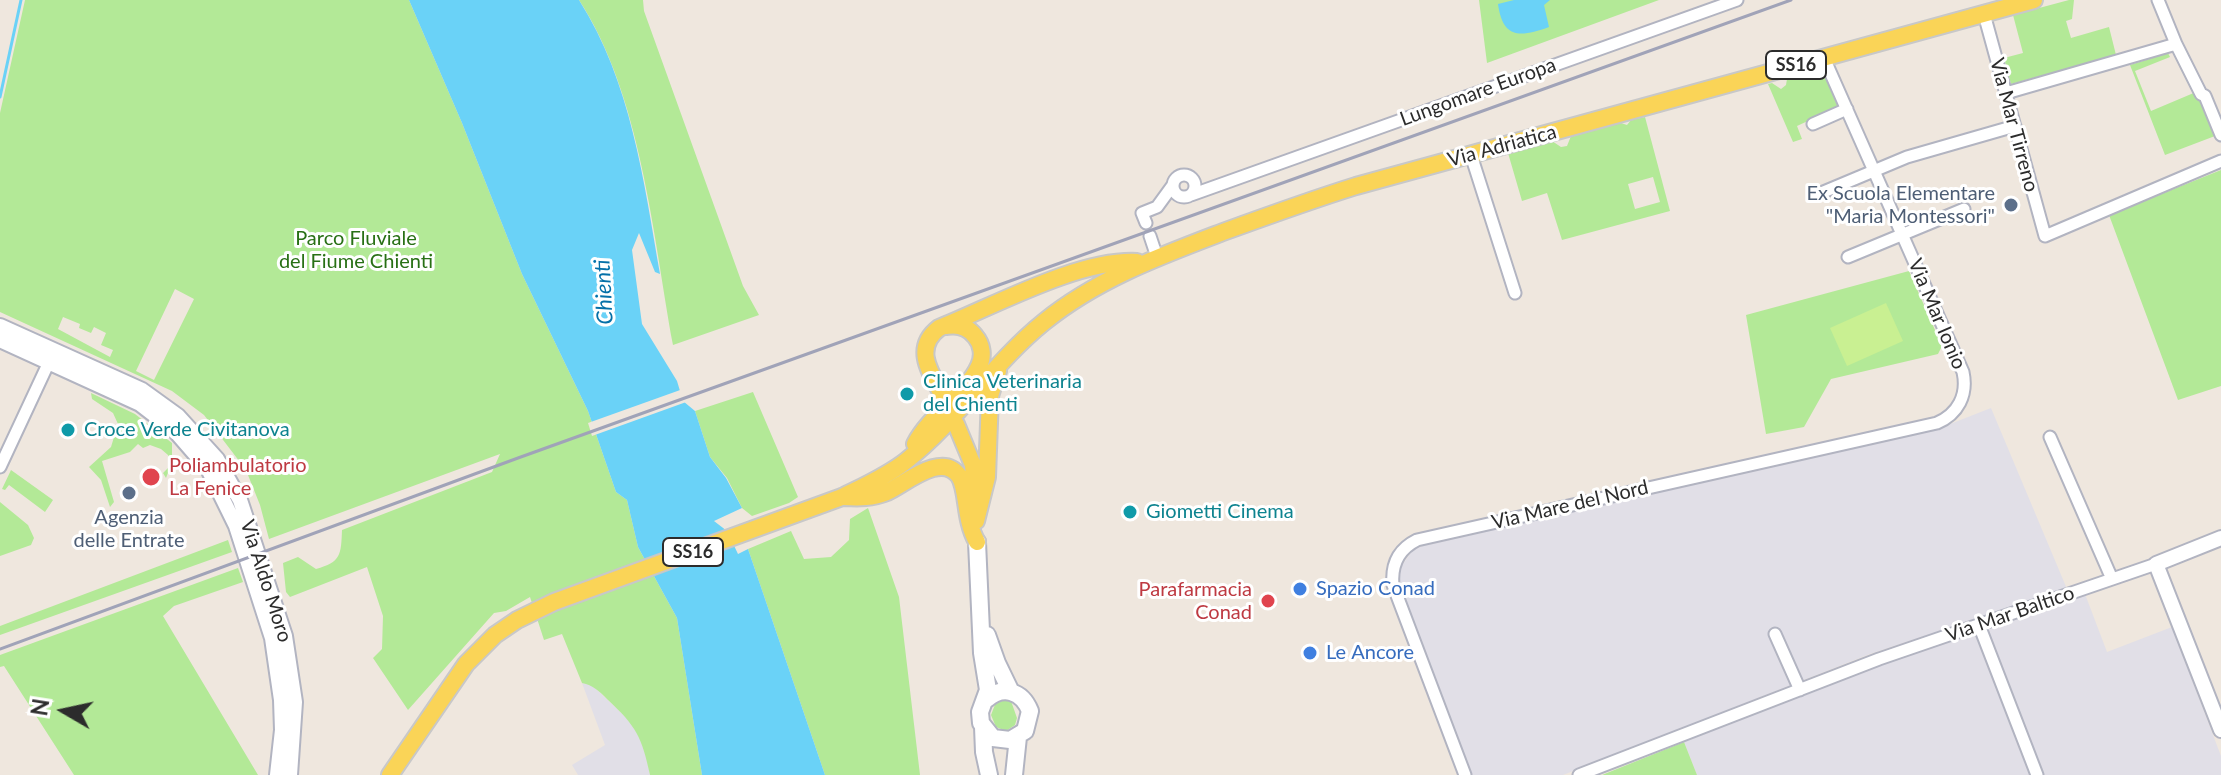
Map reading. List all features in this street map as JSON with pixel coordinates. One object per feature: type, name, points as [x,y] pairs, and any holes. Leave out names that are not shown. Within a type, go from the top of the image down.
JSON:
[{"type":"main road","name":"Via Adriatica","points":[[1002,363],[1043,322],[1067,305],[1150,260],[1329,194],[2034,0]]},
{"type":"main road","points":[[942,394],[927,367],[924,351],[931,336],[945,326],[1026,291],[1084,271],[1116,262],[1150,260]]},
{"type":"main road","points":[[908,460],[926,427],[974,373],[981,359],[980,343],[972,332],[960,326],[945,326]]},
{"type":"main road","points":[[976,521],[987,477],[990,396],[1002,363]]},
{"type":"main road","name":"SS16","points":[[393,772],[450,685],[483,645],[517,620],[554,602],[837,499],[908,460],[1002,363]]},
{"type":"main road","points":[[956,424],[973,465],[982,653],[988,690],[980,712],[989,775]]},
{"type":"main road","points":[[837,499],[873,497],[927,470],[936,467],[949,469],[958,474],[962,482],[968,523],[977,542]]},
{"type":"main road","points":[[981,618],[993,654],[1011,692]]},
{"type":"main road","points":[[983,727],[998,740],[1010,740],[1018,737],[1027,727],[1030,711],[1022,697],[1011,692],[999,692],[987,699]]},
{"type":"main road","points":[[1014,775],[1018,737]]},
{"type":"street","name":"Lungomare Europa","points":[[1191,195],[1737,0]]},
{"type":"street","points":[[2158,0],[2221,135]]},
{"type":"street","name":"Via Mar Tirreno","points":[[1984,14],[2045,236],[2221,161]]},
{"type":"street","points":[[2006,93],[2176,44]]},
{"type":"street","name":"Via Mar Ionio","points":[[1824,58],[1963,372],[1963,394]]},
{"type":"street","points":[[1813,124],[1847,109]]},
{"type":"street","points":[[1821,193],[1907,157],[2015,126]]},
{"type":"street","points":[[1471,155],[1515,293]]},
{"type":"street","points":[[1144,218],[1157,207],[1181,175],[1220,185]]},
{"type":"street","points":[[1173,184],[1177,195],[1184,197],[1191,195],[1195,187],[1193,180]]},
{"type":"street","name":"Via Mar Ionio","points":[[1848,257],[1964,209]]},
{"type":"street","points":[[1150,236],[1150,260]]},
{"type":"street","name":"Via Aldo Moro","points":[[0,326],[86,372],[155,414],[192,448],[218,485],[252,570],[272,638],[281,700],[282,730],[277,775]]},
{"type":"street","name":"Via Aldo Moro","points":[[0,340],[49,362],[142,390],[178,416],[217,459],[240,500],[288,648],[295,702],[290,775]]},
{"type":"street","points":[[0,467],[49,362]]},
{"type":"street","name":"Via Mare del Nord","points":[[1465,775],[1393,585],[1397,558],[1410,543],[1937,423],[1954,412],[1963,394]]},
{"type":"street","points":[[2050,437],[2112,579]]},
{"type":"street","name":"Via Mar Baltico","points":[[1579,775],[1879,659],[2156,564],[2221,538]]},
{"type":"street","points":[[2156,564],[2221,730]]},
{"type":"street","points":[[1979,625],[2037,775]]},
{"type":"street","points":[[1775,634],[1800,690]]},
{"type":"shaded area","points":[[1991,408],[2067,589],[1870,654],[1563,775],[1472,775],[1401,592],[1398,580],[1400,568],[1412,551],[1422,546],[1940,428]]},
{"type":"shaded area","points":[[2085,594],[2107,652],[2172,627],[2221,756],[2221,775],[1697,775],[1684,742],[1881,664]]},
{"type":"shaded area","points":[[582,683],[592,685],[632,723],[645,748],[650,775],[578,775],[572,765],[605,745]]},
{"type":"green space","name":"Parco Fluviale del Fiume Chienti","points":[[25,0],[409,0],[522,274],[588,411],[616,492],[627,500],[638,547],[677,618],[702,775],[650,775],[641,741],[618,709],[599,691],[582,683],[562,634],[544,640],[530,597],[506,611],[494,613],[408,710],[373,658],[382,649],[383,616],[367,567],[290,597],[286,592],[283,563],[298,557],[316,569],[330,563],[340,551],[342,530],[492,472],[500,454],[269,539],[246,470],[204,415],[172,391],[0,312],[0,113]],"holes":[[[175,289],[194,299],[154,380],[136,371]],[[63,317],[91,333],[94,327],[106,333],[101,345],[113,350],[110,357],[58,329]]]},
{"type":"green space","points":[[579,0],[643,0],[644,11],[743,286],[759,315],[673,345],[651,213],[631,122],[600,38]]},
{"type":"green space","points":[[1479,0],[1659,0],[1487,63]]},
{"type":"green space","points":[[2074,0],[2072,19],[2066,21],[2071,38],[2109,27],[2116,55],[2011,84],[2004,58],[2023,53],[2013,15]]},
{"type":"green space","points":[[2168,53],[2170,57],[2135,71],[2151,111],[2196,92],[2215,136],[2165,155],[2130,65]]},
{"type":"green space","points":[[1822,70],[1838,107],[1797,126],[1802,139],[1793,142],[1768,84],[1781,89],[1787,79]]},
{"type":"green space","points":[[1645,117],[1670,211],[1562,240],[1547,193],[1522,201],[1508,153],[1552,141],[1561,147],[1567,146],[1571,136],[1621,123],[1627,125],[1631,120]],"holes":[[[1653,177],[1660,202],[1635,209],[1628,184]]]},
{"type":"green space","points":[[2221,170],[2221,386],[2178,400],[2109,215]]},
{"type":"green space","points":[[1909,271],[1942,346],[1938,354],[1831,379],[1804,427],[1766,434],[1746,315]]},
{"type":"green space","points":[[1886,303],[1903,341],[1847,366],[1830,328]]},
{"type":"green space","points":[[753,392],[798,497],[752,516],[742,508],[727,478],[710,457],[695,411]]},
{"type":"green space","points":[[91,393],[135,414],[172,443],[172,462],[166,478],[163,473],[168,468],[168,455],[150,445],[143,448],[138,444],[130,452],[102,461],[114,502],[110,507],[101,480],[89,467],[111,447],[118,424],[113,413],[92,399]]},
{"type":"green space","points":[[11,470],[53,500],[45,512],[9,485],[2,489]]},
{"type":"green space","points":[[0,502],[28,525],[34,538],[31,545],[0,556]]},
{"type":"green space","points":[[868,508],[899,597],[920,775],[825,775],[748,549],[791,531],[804,559],[831,557],[849,540],[850,519]]},
{"type":"green space","points":[[228,540],[232,552],[0,635],[0,626]]},
{"type":"green space","points":[[238,568],[243,582],[174,606],[163,616],[258,775],[74,775],[4,666],[0,667],[0,655]]},
{"type":"green space","points":[[1003,698],[1011,701],[1017,718],[1015,725],[1006,731],[996,727],[991,715],[996,702]]},
{"type":"green space","points":[[1684,742],[1697,775],[1602,775]]},
{"type":"water","name":"Chienti","points":[[409,0],[579,0],[597,31],[633,133],[660,274],[655,272],[639,233],[632,250],[642,324],[677,381],[683,401],[695,411],[710,457],[742,508],[714,521],[727,531],[738,554],[748,549],[825,775],[702,775],[677,618],[638,547],[627,500],[616,492],[588,411],[522,274]]},
{"type":"water","points":[[1514,0],[1550,0],[1544,5],[1549,27],[1522,34],[1509,30],[1500,16],[1498,4]]},
{"type":"pier","points":[[683,389],[689,401],[592,436],[588,423]]},
{"type":"waterway","points":[[0,97],[21,0]]},
{"type":"railway","points":[[0,649],[518,458],[1791,0]]},
{"type":"place","name":"Ex Scuola Elementare \"Maria Montessori\"","points":[[2011,205]]},
{"type":"place","name":"Clinica Veterinaria del Chienti","points":[[907,394]]},
{"type":"place","name":"Croce Verde Civitanova","points":[[68,430]]},
{"type":"place","name":"Poliambulatorio La Fenice","points":[[151,477]]},
{"type":"place","name":"Agenzia delle Entrate","points":[[129,493]]},
{"type":"place","name":"Giometti Cinema","points":[[1130,512]]},
{"type":"place","name":"Spazio Conad","points":[[1300,589]]},
{"type":"place","name":"Parafarmacia Conad","points":[[1268,601]]},
{"type":"place","name":"Le Ancore","points":[[1310,653]]}]
